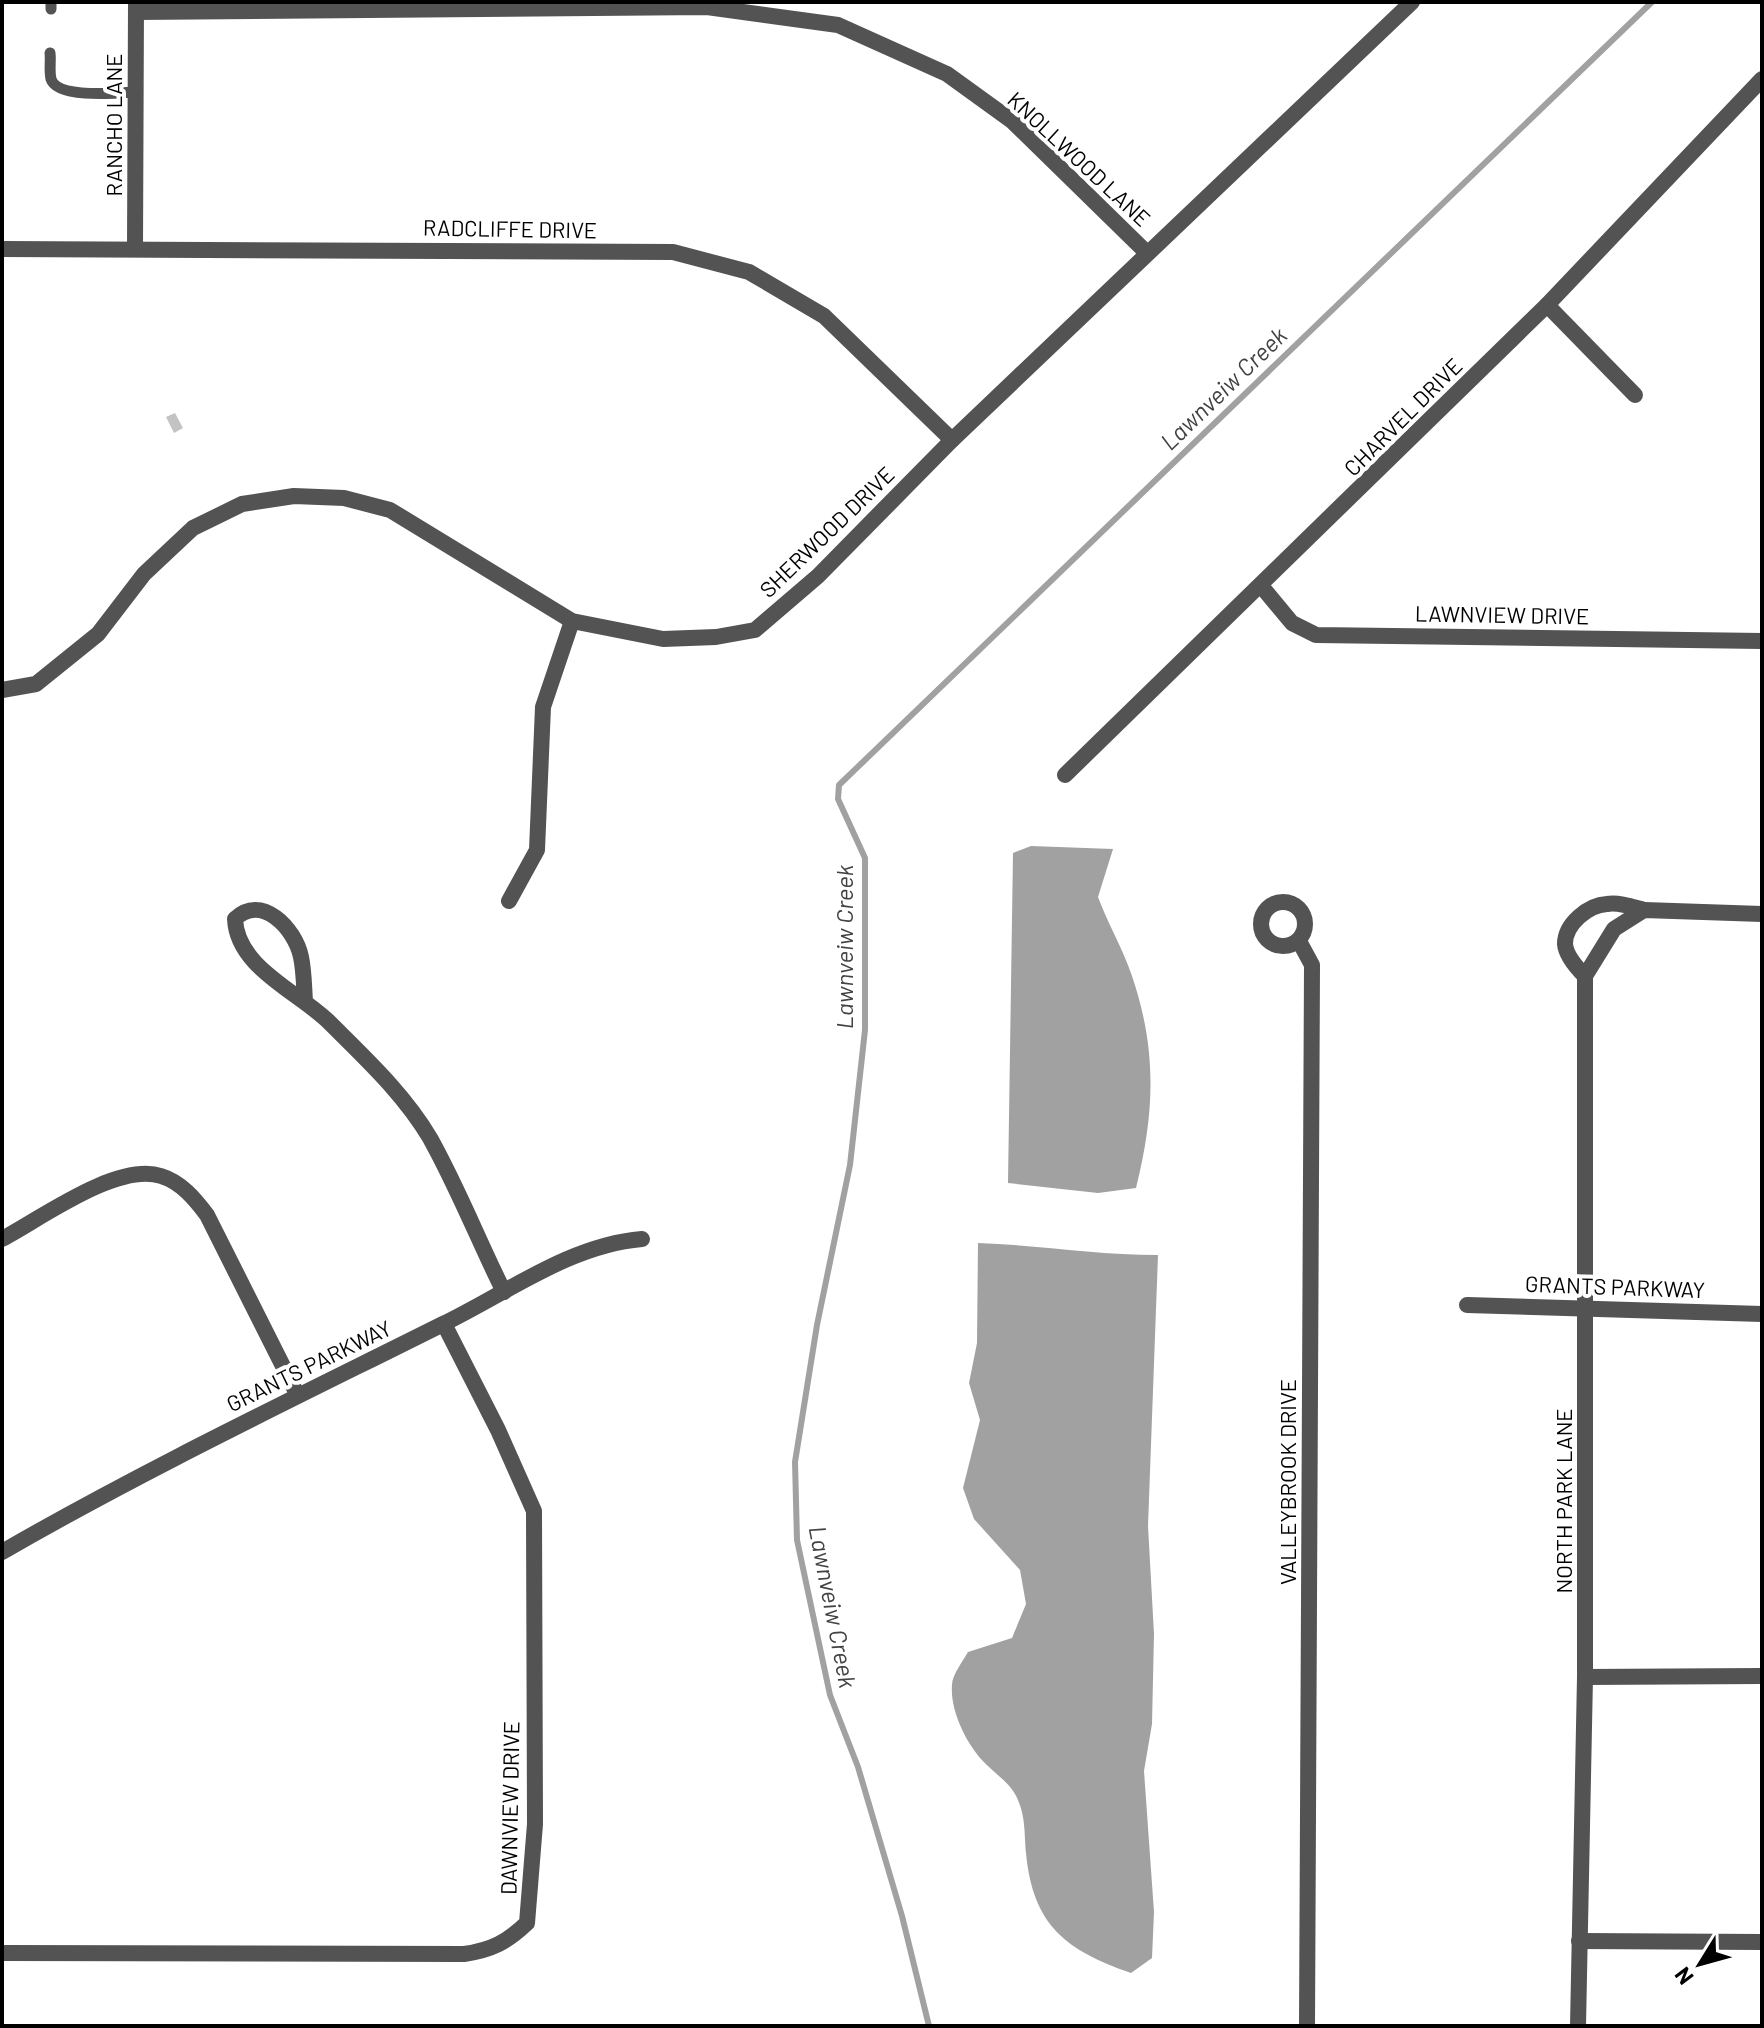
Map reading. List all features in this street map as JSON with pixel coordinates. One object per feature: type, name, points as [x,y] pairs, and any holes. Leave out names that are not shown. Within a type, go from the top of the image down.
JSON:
[{"type":"street","name":"SHERWOOD DRIVE","points":[[2,690],[36,684],[98,634],[144,574],[193,528],[242,504],[294,496],[344,498],[390,510],[572,621],[663,639],[716,637],[755,630],[818,576],[952,440],[1412,2]]},
{"type":"street","name":"KNOLLWOOD LANE","points":[[136,7],[707,7],[838,25],[947,74],[1012,121],[1147,253]]},
{"type":"street","name":"RANCHO LANE","points":[[135,247],[136,7]]},
{"type":"street","name":"CHARVEL DRIVE","points":[[1065,775],[1262,587],[1547,305],[1762,79]]},
{"type":"street","name":"RADCLIFFE DRIVE","points":[[2,249],[135,247],[673,252],[749,272],[824,316],[952,440]]},
{"type":"street","points":[[1547,305],[1635,395]]},
{"type":"street","name":"LAWNVIEW DRIVE","points":[[1262,587],[1292,623],[1316,635],[1762,641]]},
{"type":"street","points":[[509,901],[537,850],[543,707],[572,621]]},
{"type":"street","points":[[1644,910],[1614,929],[1585,976],[1567,953],[1565,942],[1570,927],[1581,914],[1608,903],[1644,910],[1762,914]]},
{"type":"street","points":[[305,1001],[301,954],[284,926],[268,912],[255,907],[244,910],[235,919],[236,934],[246,954],[305,1001],[371,1063],[430,1139],[504,1292]]},
{"type":"street","name":"VALLEYBROOK DRIVE","points":[[1299,941],[1312,965],[1307,2026]]},
{"type":"street","name":"NORTH PARK LANE","points":[[1578,2026],[1585,1677],[1585,976]]},
{"type":"street","points":[[2,1239],[109,1182],[146,1173],[163,1176],[194,1197],[207,1215],[297,1394]]},
{"type":"street","name":"GRANTS PARKWAY","points":[[2,1552],[297,1394],[504,1292],[599,1247],[642,1239]]},
{"type":"street","name":"GRANTS PARKWAY","points":[[1467,1305],[1762,1314]]},
{"type":"street","name":"DAWNVIEW DRIVE","points":[[2,1953],[464,1954],[490,1951],[509,1940],[527,1923],[535,1824],[534,1511],[505,1444],[444,1324]]},
{"type":"street","points":[[1585,1677],[1762,1676]]},
{"type":"street","points":[[1579,1941],[1762,1942]]},
{"type":"lane","points":[[50,53],[51,80],[55,86],[84,94],[136,92]]},
{"type":"shaded area","points":[[1031,846],[1113,849],[1098,897],[1132,976],[1146,1030],[1149,1056],[1150,1107],[1136,1188],[1098,1193],[1008,1183],[1013,853]]},
{"type":"shaded area","points":[[978,1243],[1158,1255],[1148,1526],[1154,1634],[1152,1724],[1144,1771],[1154,1912],[1152,1958],[1131,1973],[1088,1955],[1071,1944],[1045,1917],[1030,1878],[1019,1801],[1008,1784],[974,1751],[953,1704],[952,1681],[968,1652],[1012,1638],[1026,1604],[1020,1570],[974,1519],[963,1488],[980,1420],[969,1383],[977,1343]]},
{"type":"building","points":[[175,413],[183,428],[174,433],[166,417]]},
{"type":"waterway","name":"Lawnveiw Creek","points":[[929,2026],[902,1916],[858,1767],[830,1695],[797,1540],[795,1462],[817,1325],[850,1165],[865,1030],[865,858],[838,799],[839,785],[1652,2]]}]
